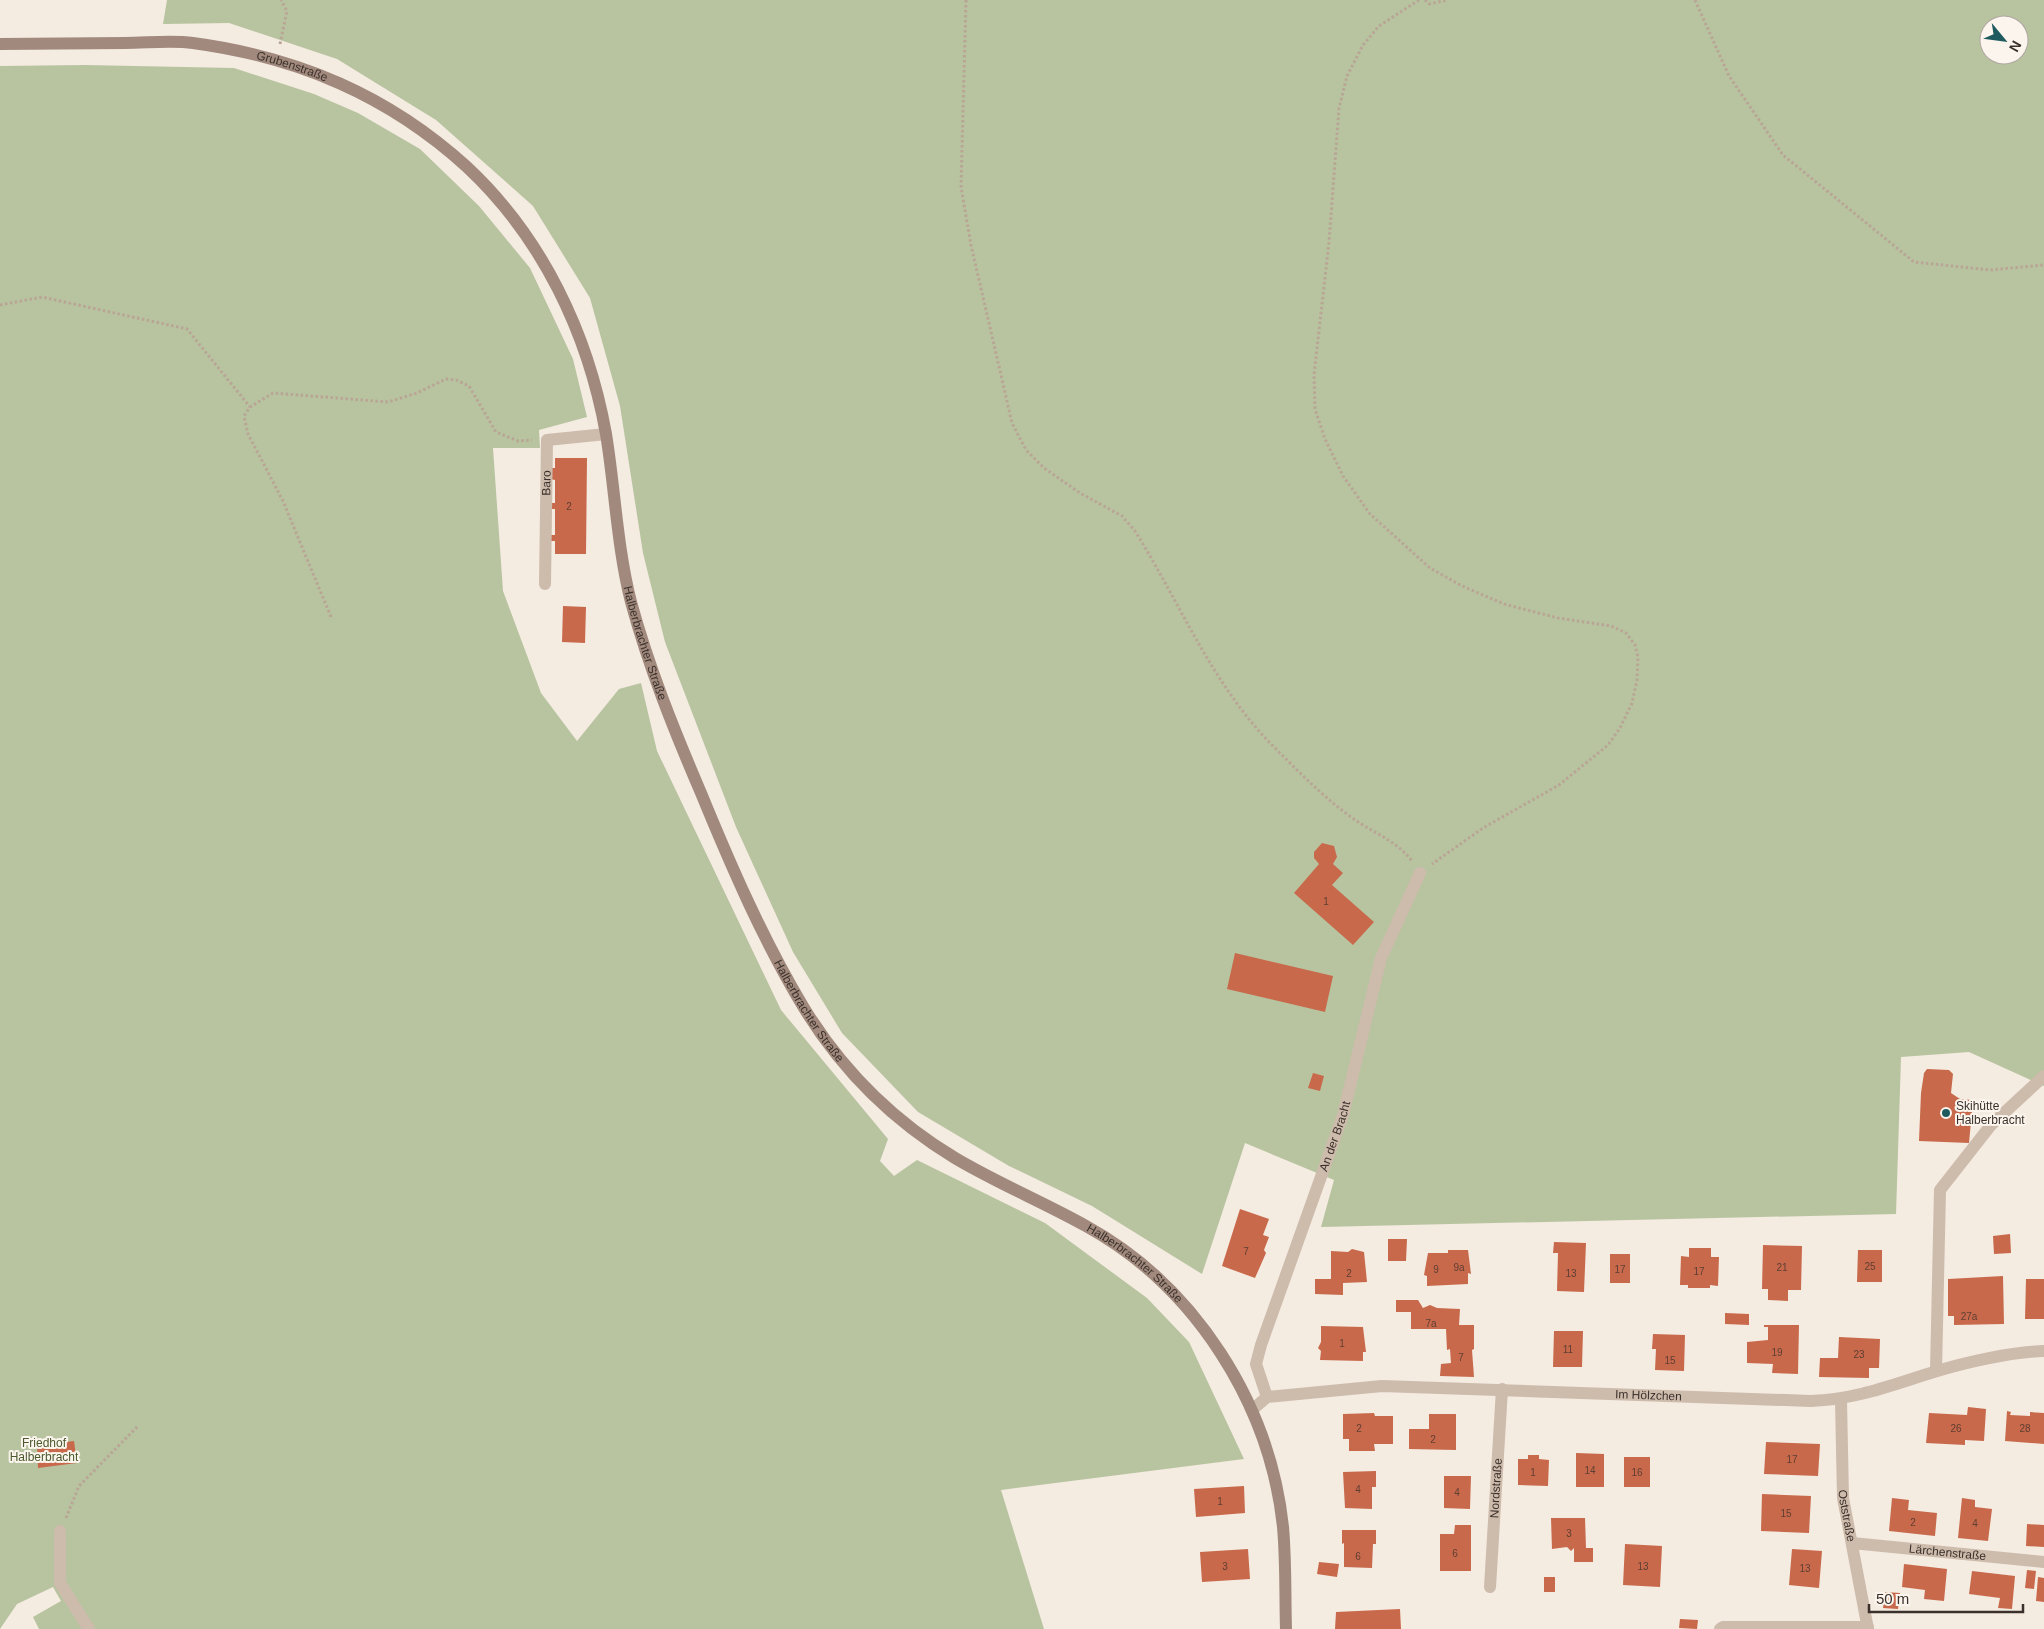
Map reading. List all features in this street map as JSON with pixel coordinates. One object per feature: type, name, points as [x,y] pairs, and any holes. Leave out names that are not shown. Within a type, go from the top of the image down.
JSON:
[{"type":"main road","name":"Grubenstraße","points":[[0,44],[188,42],[276,59],[304,67],[351,87],[434,140],[468,168],[498,199],[526,235]]},
{"type":"main road","name":"Halberbrachter Straße","points":[[526,235],[556,284],[581,340],[595,382],[606,434],[629,594],[655,680],[723,848],[788,980],[825,1041],[872,1096],[920,1134],[954,1157],[1088,1227],[1140,1262],[1186,1307],[1218,1349],[1252,1410],[1272,1466],[1283,1528],[1286,1629]]},
{"type":"street","points":[[547,440],[606,434]]},
{"type":"street","name":"Baro","points":[[546,584],[547,440]]},
{"type":"street","name":"An der Bracht","points":[[1267,1397],[1256,1364],[1261,1345],[1343,1115],[1381,958],[1420,872]]},
{"type":"street","points":[[1936,1372],[1940,1190],[1991,1125],[2044,1076]]},
{"type":"street","name":"Im Hölzchen","points":[[1267,1397],[1382,1386],[1811,1402],[1841,1400],[1889,1388],[1936,1372],[2028,1352],[2044,1351]]},
{"type":"street","name":"Nordstraße","points":[[1490,1587],[1502,1389]]},
{"type":"street","points":[[1252,1410],[1267,1397]]},
{"type":"street","name":"Oststraße","points":[[1841,1400],[1843,1498],[1868,1628]]},
{"type":"street","points":[[60,1532],[60,1583],[89,1629]]},
{"type":"street","name":"Lärchenstraße","points":[[1852,1543],[2044,1562]]},
{"type":"street","points":[[1720,1629],[1723,1627],[1868,1628]]},
{"type":"path","points":[[276,59],[287,11],[281,0]]},
{"type":"path","points":[[966,0],[961,187],[971,245],[1012,423],[1026,450],[1044,468],[1080,493],[1122,516],[1135,531],[1230,696],[1271,743],[1312,784],[1352,818],[1390,841],[1408,857],[1420,872],[1483,828],[1559,785],[1608,745],[1620,728],[1632,703],[1637,680],[1638,658],[1635,645],[1626,633],[1611,626],[1558,618],[1512,606],[1488,598],[1430,568],[1370,514],[1342,476],[1324,439],[1316,409],[1314,375],[1328,242],[1339,108],[1347,76],[1363,45],[1380,26],[1419,0]]},
{"type":"path","points":[[1425,0],[1429,4],[1448,0]]},
{"type":"path","points":[[1695,0],[1730,76],[1783,155],[1914,262],[1990,270],[2044,265]]},
{"type":"path","points":[[0,306],[42,297],[188,329],[250,407]]},
{"type":"path","points":[[331,617],[283,501],[248,434],[244,416],[250,407],[273,393],[388,402],[416,393],[446,379],[456,380],[469,386],[496,432],[518,441],[547,440]]},
{"type":"path","points":[[60,1532],[79,1486],[138,1426]]},
{"type":"green space","points":[[167,0],[2044,0],[2044,1086],[1969,1052],[1901,1057],[1896,1214],[1321,1227],[1334,1180],[1245,1143],[1202,1274],[1092,1206],[1009,1166],[918,1112],[842,1033],[793,952],[736,827],[665,642],[643,553],[620,406],[590,298],[533,206],[436,120],[337,59],[229,23],[163,24]]},
{"type":"green space","name":"Friedhof Halberbracht","points":[[85,65],[234,68],[314,94],[358,113],[420,149],[479,206],[530,268],[573,359],[587,417],[539,430],[540,448],[493,448],[503,591],[541,693],[577,741],[619,689],[641,683],[657,751],[781,1010],[888,1139],[880,1161],[894,1176],[917,1160],[1045,1223],[1147,1298],[1189,1342],[1244,1459],[1001,1490],[1044,1629],[39,1629],[33,1617],[61,1601],[53,1587],[17,1604],[0,1629],[0,66]]},
{"type":"building","points":[[555,458],[587,458],[586,554],[555,554],[555,541],[550,541],[550,535],[555,535],[555,509],[551,509],[551,503],[555,503],[555,480],[550,479],[550,468],[555,468]]},
{"type":"building","points":[[563,606],[586,607],[585,643],[562,642]]},
{"type":"building","points":[[1322,843],[1334,846],[1337,857],[1333,864],[1343,873],[1332,885],[1374,922],[1353,945],[1294,893],[1319,864],[1314,858],[1314,852]]},
{"type":"building","points":[[1235,953],[1333,976],[1325,1012],[1227,989]]},
{"type":"building","name":"Skihütte Halberbracht","points":[[1927,1069],[1949,1070],[1953,1074],[1951,1093],[1960,1099],[1973,1100],[1969,1143],[1919,1141],[1921,1093],[1924,1073]]},
{"type":"building","points":[[1313,1073],[1324,1076],[1320,1091],[1308,1088]]},
{"type":"building","points":[[1240,1209],[1269,1219],[1263,1235],[1269,1237],[1264,1250],[1266,1253],[1255,1278],[1222,1266]]},
{"type":"building","points":[[2010,1234],[2011,1253],[1994,1254],[1993,1236]]},
{"type":"building","points":[[1388,1239],[1407,1239],[1406,1261],[1388,1261]]},
{"type":"building","points":[[1554,1242],[1586,1243],[1584,1292],[1557,1291],[1558,1253],[1553,1253]]},
{"type":"building","points":[[1763,1245],[1802,1246],[1801,1290],[1788,1290],[1788,1301],[1768,1300],[1768,1289],[1762,1289]]},
{"type":"building","points":[[1689,1248],[1711,1248],[1711,1257],[1719,1257],[1718,1286],[1710,1285],[1710,1288],[1688,1288],[1688,1285],[1680,1285],[1681,1256],[1689,1257]]},
{"type":"building","points":[[1352,1249],[1364,1252],[1367,1282],[1343,1283],[1343,1295],[1315,1294],[1315,1279],[1331,1279],[1331,1251],[1348,1252]]},
{"type":"building","points":[[1448,1250],[1468,1250],[1471,1274],[1468,1273],[1468,1284],[1427,1286],[1427,1276],[1424,1275],[1428,1253],[1448,1253]]},
{"type":"building","points":[[1858,1250],[1882,1250],[1882,1282],[1857,1282]]},
{"type":"building","points":[[1610,1254],[1630,1254],[1630,1283],[1610,1283]]},
{"type":"building","points":[[2003,1276],[2004,1324],[1954,1325],[1954,1316],[1948,1316],[1948,1279]]},
{"type":"building","points":[[2026,1279],[2044,1279],[2044,1319],[2025,1319]]},
{"type":"building","points":[[1396,1300],[1418,1300],[1423,1308],[1430,1305],[1437,1308],[1460,1309],[1459,1325],[1474,1325],[1474,1349],[1472,1350],[1474,1377],[1440,1376],[1441,1364],[1451,1363],[1450,1349],[1447,1350],[1446,1329],[1411,1329],[1411,1312],[1396,1312]]},
{"type":"building","points":[[1725,1313],[1749,1314],[1749,1325],[1725,1324]]},
{"type":"building","points":[[1764,1325],[1799,1325],[1798,1374],[1772,1373],[1773,1364],[1747,1363],[1747,1342],[1768,1340],[1768,1327],[1764,1327]]},
{"type":"building","points":[[1321,1326],[1363,1327],[1366,1352],[1363,1352],[1363,1361],[1320,1360],[1321,1351],[1318,1348],[1321,1342]]},
{"type":"building","points":[[1554,1331],[1583,1331],[1582,1367],[1553,1367]]},
{"type":"building","points":[[1653,1334],[1685,1335],[1684,1371],[1655,1370],[1656,1349],[1652,1349]]},
{"type":"building","points":[[1839,1337],[1880,1339],[1879,1368],[1869,1368],[1869,1378],[1819,1377],[1820,1358],[1838,1358]]},
{"type":"building","points":[[1968,1407],[1986,1409],[1984,1441],[1965,1440],[1965,1445],[1926,1443],[1929,1413],[1967,1415]]},
{"type":"building","points":[[2007,1411],[2011,1412],[2010,1415],[2030,1416],[2030,1412],[2044,1413],[2044,1444],[2005,1441]]},
{"type":"building","points":[[1374,1413],[1375,1416],[1393,1416],[1393,1444],[1374,1444],[1375,1451],[1349,1451],[1349,1439],[1343,1439],[1343,1414]]},
{"type":"building","points":[[1429,1414],[1456,1414],[1456,1450],[1409,1449],[1409,1429],[1429,1429]]},
{"type":"building","points":[[74,1441],[77,1463],[38,1468],[37,1445]]},
{"type":"building","points":[[1766,1442],[1820,1444],[1818,1476],[1764,1474]]},
{"type":"building","points":[[1576,1453],[1604,1454],[1604,1487],[1576,1487]]},
{"type":"building","points":[[1528,1455],[1539,1455],[1539,1459],[1549,1460],[1548,1486],[1518,1485],[1518,1459],[1528,1459]]},
{"type":"building","points":[[1624,1457],[1650,1457],[1650,1487],[1624,1487]]},
{"type":"building","points":[[1376,1471],[1376,1487],[1372,1487],[1372,1509],[1345,1508],[1343,1472]]},
{"type":"building","points":[[1444,1476],[1471,1476],[1470,1509],[1444,1508]]},
{"type":"building","points":[[1244,1486],[1245,1513],[1196,1517],[1194,1489]]},
{"type":"building","points":[[1762,1494],[1811,1496],[1809,1533],[1761,1531]]},
{"type":"building","points":[[1892,1498],[1909,1500],[1908,1510],[1937,1513],[1935,1536],[1889,1531]]},
{"type":"building","points":[[1962,1498],[1975,1500],[1975,1507],[1992,1509],[1988,1541],[1958,1538]]},
{"type":"building","points":[[1551,1518],[1585,1518],[1586,1548],[1593,1548],[1593,1562],[1574,1562],[1574,1548],[1571,1551],[1567,1547],[1552,1549]]},
{"type":"building","points":[[2027,1524],[2044,1525],[2044,1547],[2026,1546]]},
{"type":"building","points":[[1455,1525],[1471,1525],[1471,1571],[1440,1571],[1440,1534],[1454,1534]]},
{"type":"building","points":[[1342,1530],[1376,1530],[1376,1544],[1373,1544],[1372,1568],[1344,1567]]},
{"type":"building","points":[[1625,1544],[1662,1546],[1660,1587],[1623,1585]]},
{"type":"building","points":[[1248,1549],[1250,1579],[1202,1582],[1200,1552]]},
{"type":"building","points":[[1792,1549],[1822,1551],[1819,1588],[1789,1585]]},
{"type":"building","points":[[1319,1562],[1339,1564],[1337,1577],[1317,1574]]},
{"type":"building","points":[[1904,1564],[1947,1569],[1944,1601],[1924,1599],[1925,1590],[1902,1587]]},
{"type":"building","points":[[2027,1570],[2036,1571],[2034,1589],[2025,1588]]},
{"type":"building","points":[[1972,1571],[2015,1576],[2012,1609],[1998,1608],[2000,1598],[1969,1594]]},
{"type":"building","points":[[1544,1577],[1555,1577],[1555,1592],[1544,1592]]},
{"type":"building","points":[[2038,1577],[2044,1578],[2044,1602],[2036,1601]]},
{"type":"building","points":[[1885,1592],[1900,1593],[1898,1609],[1883,1608]]},
{"type":"building","points":[[1400,1609],[1401,1629],[1335,1629],[1336,1612]]},
{"type":"building","points":[[1680,1619],[1698,1620],[1697,1629],[1679,1628]]},
{"type":"place","name":"Skihütte Halberbracht","points":[[1946,1113]]}]
